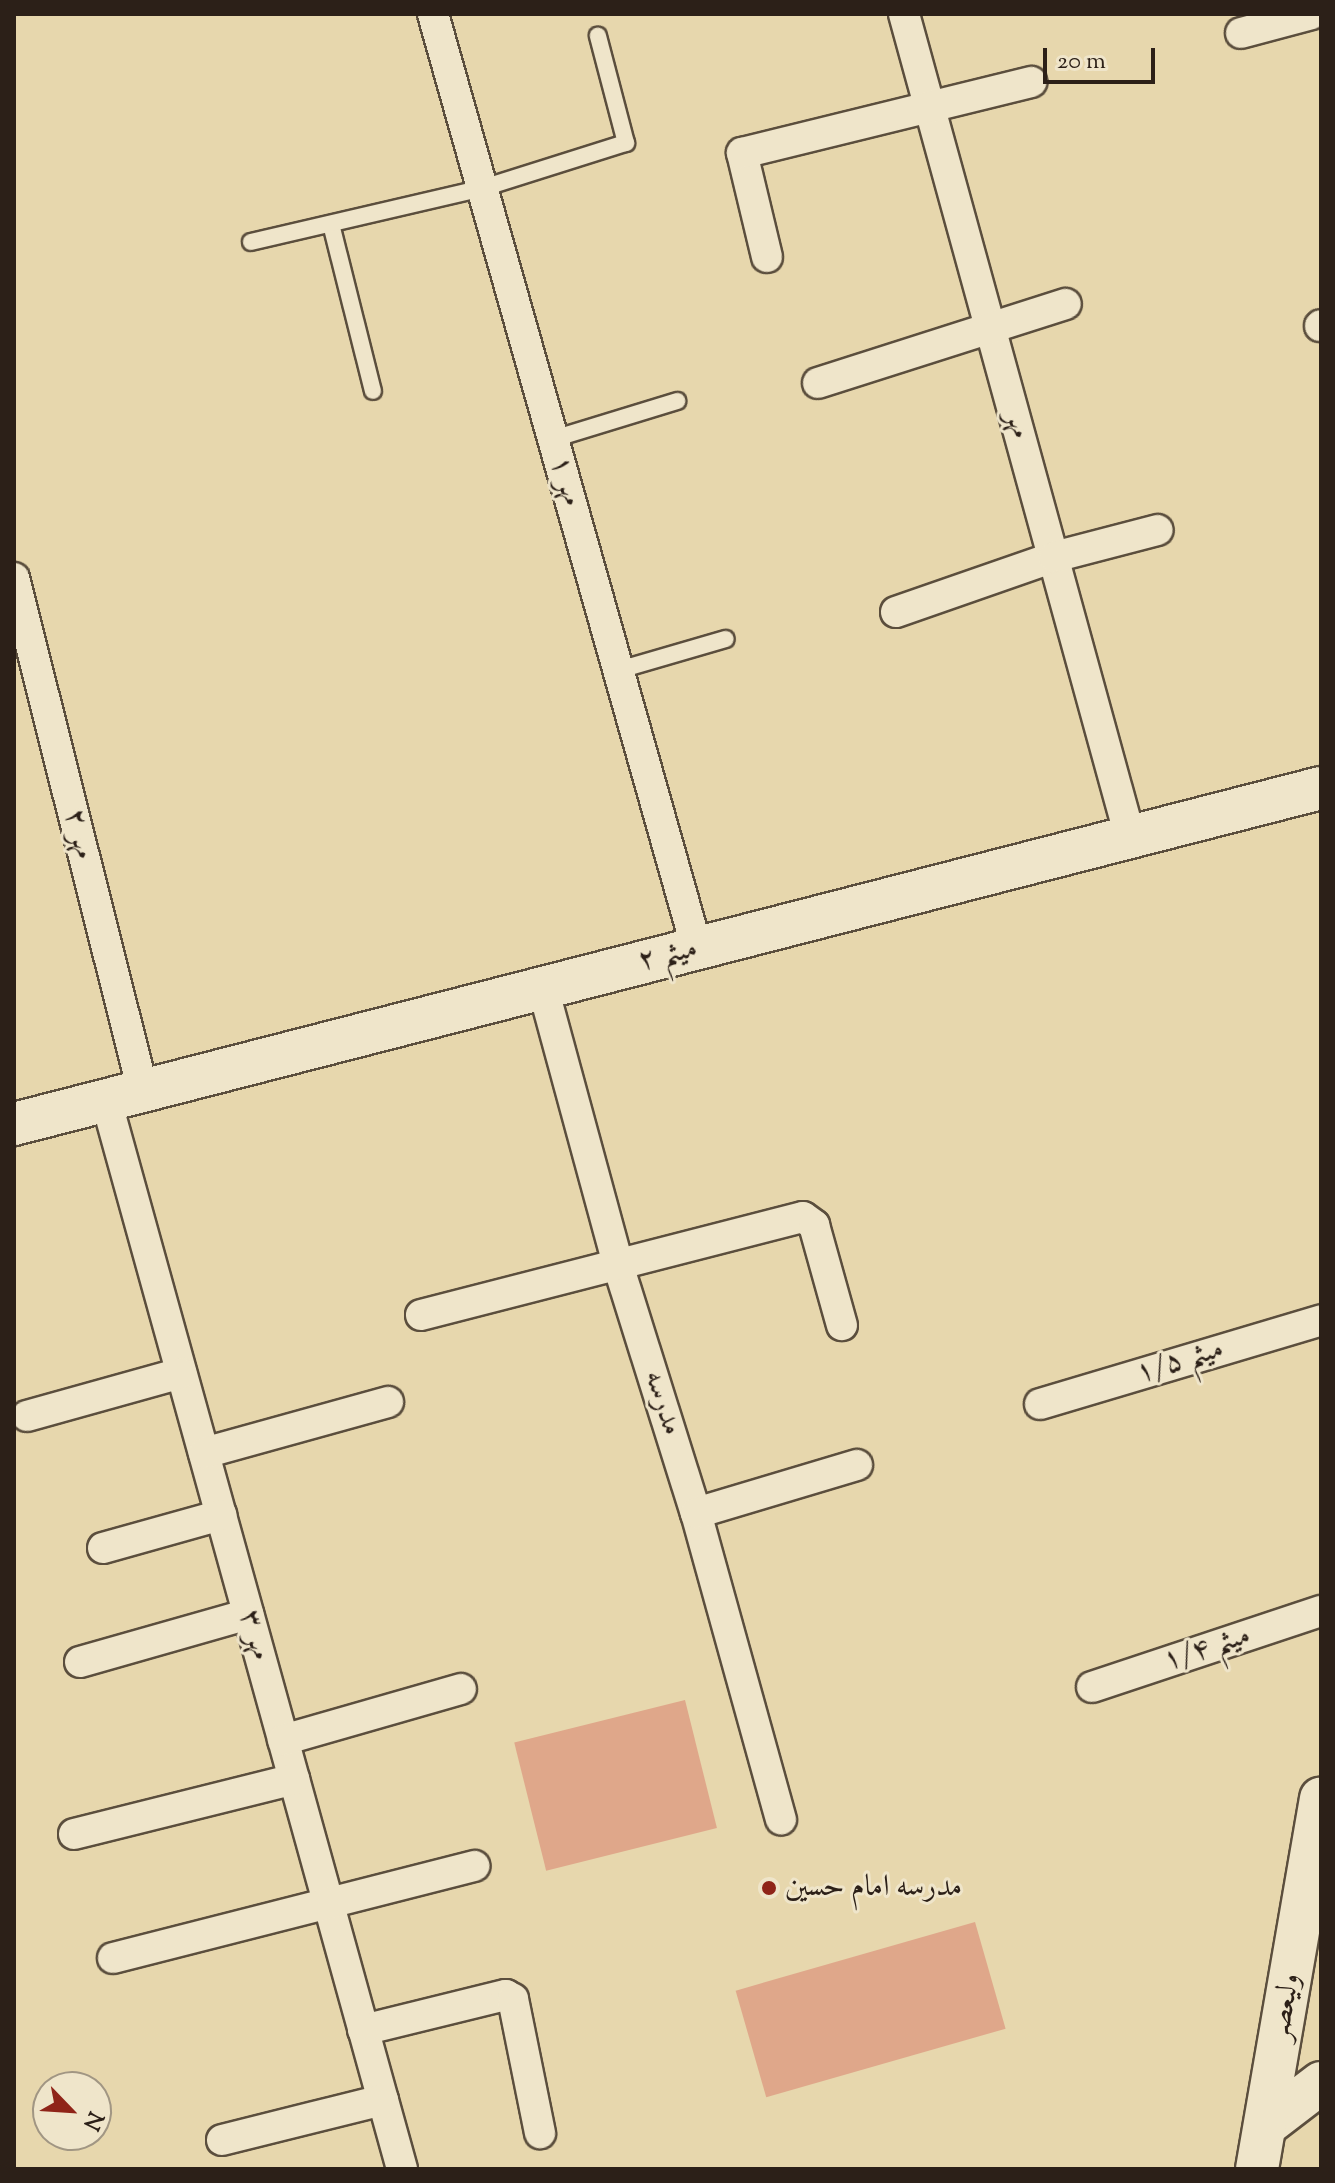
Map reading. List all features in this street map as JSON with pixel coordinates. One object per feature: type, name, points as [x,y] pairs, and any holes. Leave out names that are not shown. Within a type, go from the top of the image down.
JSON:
[{"type":"street","name":"مهر ۱","points":[[433,14],[697,949]]},
{"type":"street","name":"مهر","points":[[904,14],[1130,837]]},
{"type":"street","points":[[1241,33],[1312,14]]},
{"type":"street","points":[[767,257],[742,153],[1031,82]]},
{"type":"street","points":[[818,383],[1066,304]]},
{"type":"street","points":[[896,612],[1054,557],[1158,530]]},
{"type":"street","name":"مهر ۲","points":[[14,578],[124,1096]]},
{"type":"street","name":"میثم ۲","points":[[14,1124],[1321,788]]},
{"type":"street","name":"مدرسه","points":[[543,988],[619,1268],[696,1513],[781,1819]]},
{"type":"street","name":"مهر ۳","points":[[124,1096],[181,1373],[402,2169]]},
{"type":"street","points":[[421,1315],[619,1268],[803,1217],[814,1225],[842,1325]]},
{"type":"street","name":"میثم ۱/۵","points":[[1040,1404],[1321,1320]]},
{"type":"street","points":[[27,1416],[181,1373]]},
{"type":"street","points":[[204,1453],[388,1402]]},
{"type":"street","points":[[696,1513],[857,1465]]},
{"type":"street","points":[[103,1548],[221,1515]]},
{"type":"street","name":"میثم ۱/۴","points":[[1092,1687],[1321,1611]]},
{"type":"street","points":[[80,1662],[248,1614]]},
{"type":"street","points":[[283,1740],[461,1689]]},
{"type":"street","points":[[74,1834],[294,1779]]},
{"type":"street","name":"ولیعصر","points":[[1257,2169],[1321,1798]]},
{"type":"street","points":[[113,1958],[474,1866]]},
{"type":"street","points":[[363,2030],[506,1995],[513,1999],[540,2133]]},
{"type":"street","points":[[1266,2125],[1321,2083]]},
{"type":"street","points":[[222,2140],[383,2100]]},
{"type":"lane","points":[[251,242],[483,188],[626,143],[598,36]]},
{"type":"lane","points":[[331,224],[373,391]]},
{"type":"lane","points":[[553,439],[677,401]]},
{"type":"lane","points":[[619,670],[726,639]]},
{"type":"building","points":[[685,1700],[717,1828],[546,1871],[514,1743]]},
{"type":"building","points":[[975,1922],[1006,2029],[766,2097],[736,1991]]},
{"type":"place","name":"مدرسه امام حسین","points":[[769,1888]]}]
